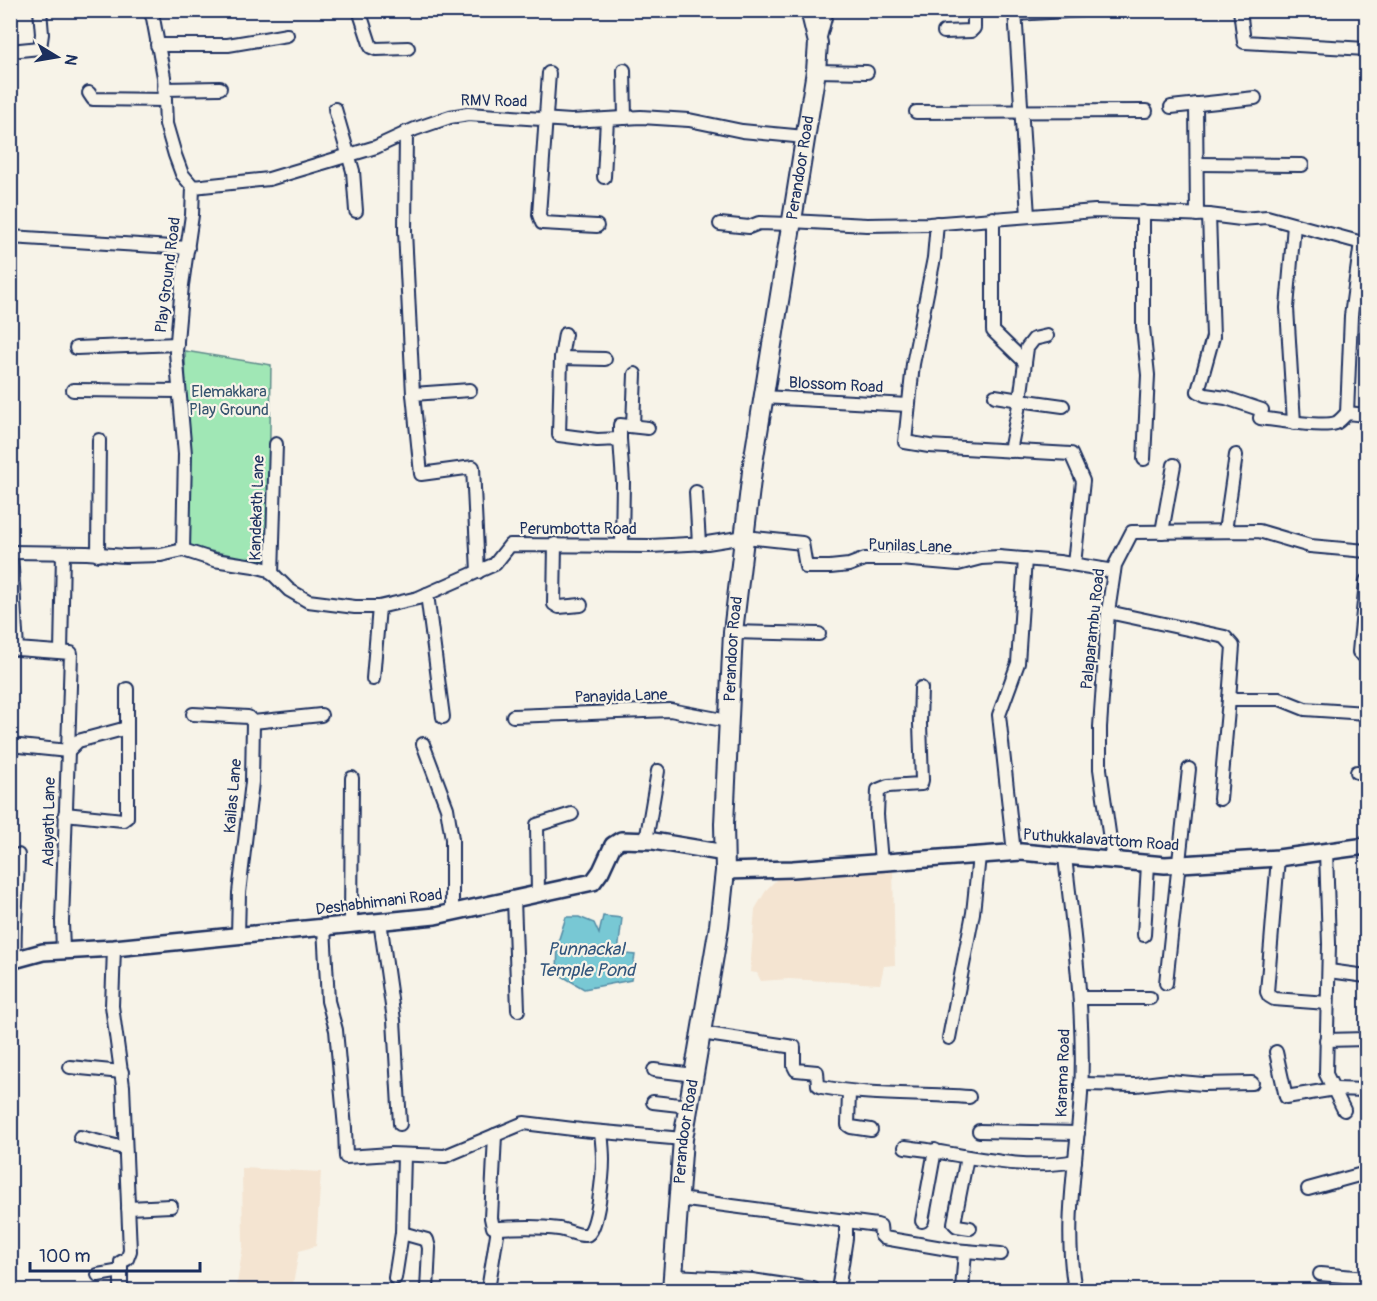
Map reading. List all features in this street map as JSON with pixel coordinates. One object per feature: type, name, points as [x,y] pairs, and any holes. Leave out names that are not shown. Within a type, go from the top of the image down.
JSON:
[{"type":"main road","name":"Perandoor Road","points":[[673,1283],[683,1139],[701,1033],[725,862],[728,721],[733,632],[763,397],[816,71],[818,43],[810,10]]},
{"type":"street","points":[[10,51],[40,48],[42,34],[40,10]]},
{"type":"street","points":[[148,10],[153,18],[165,94],[166,124],[183,174],[193,187]]},
{"type":"street","points":[[359,10],[371,46],[376,49],[408,48]]},
{"type":"street","points":[[818,43],[827,10]]},
{"type":"street","points":[[944,32],[971,31],[974,28],[974,10]]},
{"type":"street","points":[[1029,216],[1015,12],[1084,10]]},
{"type":"street","points":[[1240,10],[1244,42],[1366,49]]},
{"type":"street","points":[[157,45],[228,45],[287,35]]},
{"type":"street","points":[[624,70],[625,118]]},
{"type":"street","points":[[816,71],[867,72]]},
{"type":"street","points":[[549,73],[539,215],[542,223],[597,226]]},
{"type":"street","points":[[89,93],[93,99],[220,88]]},
{"type":"street","points":[[1171,107],[1255,98]]},
{"type":"street","points":[[720,224],[749,227],[759,223],[867,225],[936,223],[1095,211],[1143,212],[1203,215],[1241,219],[1268,217],[1364,243],[1351,316],[1347,413],[1338,423],[1294,423],[1260,418],[1262,410],[1226,398],[1205,395],[1198,391],[1213,338],[1203,215],[1197,164],[1197,104]]},
{"type":"street","points":[[336,109],[353,171],[356,211]]},
{"type":"street","points":[[916,112],[1146,111]]},
{"type":"street","name":"RMV Road","points":[[193,187],[269,178],[376,147],[406,132],[450,117],[468,114],[571,120],[625,118],[689,120],[742,131],[805,137]]},
{"type":"street","points":[[604,177],[607,119]]},
{"type":"street","points":[[406,132],[405,231],[413,394],[421,474],[473,466],[478,572]]},
{"type":"street","points":[[1197,164],[1302,165]]},
{"type":"street","name":"Play Ground Road","points":[[183,550],[185,454],[177,344],[182,285],[192,215],[193,187]]},
{"type":"street","points":[[1143,212],[1143,327],[1148,375],[1144,459]]},
{"type":"street","points":[[993,218],[993,331],[1025,362]]},
{"type":"street","points":[[936,223],[934,258],[913,364],[905,442],[929,446],[1071,454],[1083,481],[1074,564]]},
{"type":"street","points":[[1294,225],[1287,308],[1294,423]]},
{"type":"street","points":[[10,237],[188,248]]},
{"type":"street","points":[[565,334],[561,358],[559,435],[597,440],[620,439]]},
{"type":"street","points":[[1011,451],[1027,348],[1034,339],[1047,336]]},
{"type":"street","points":[[76,348],[177,344]]},
{"type":"street","points":[[561,358],[605,359]]},
{"type":"street","points":[[633,426],[635,374]]},
{"type":"street","points":[[73,390],[179,391]]},
{"type":"street","points":[[413,394],[470,390]]},
{"type":"street","points":[[995,396],[1063,406]]},
{"type":"street","name":"Blossom Road","points":[[763,397],[908,405]]},
{"type":"street","points":[[1347,413],[1366,415]]},
{"type":"street","points":[[622,545],[623,482],[620,425],[648,428]]},
{"type":"street","points":[[98,555],[99,440]]},
{"type":"street","name":"Kandekath Lane","points":[[272,573],[276,444]]},
{"type":"street","points":[[1225,531],[1236,455]]},
{"type":"street","points":[[1162,532],[1174,465]]},
{"type":"street","points":[[696,492],[699,544]]},
{"type":"street","name":"Palaparambu Road","points":[[1113,861],[1100,769],[1100,727],[1108,612],[1114,571],[1132,532],[1259,531],[1310,546],[1366,550]]},
{"type":"street","name":"Perumbotta Road","points":[[11,552],[161,555],[183,550],[214,560],[254,566],[272,573],[289,590],[308,601],[355,607],[379,607],[427,594],[495,564],[510,545],[651,546],[699,544],[745,537]]},
{"type":"street","name":"Punilas Lane","points":[[745,537],[802,543],[806,567],[849,565],[865,559],[901,559],[958,564],[981,558],[1059,562],[1114,571]]},
{"type":"street","points":[[555,544],[554,604],[559,607],[581,605]]},
{"type":"street","points":[[11,552],[17,649],[61,652],[63,553]]},
{"type":"street","points":[[1014,853],[999,715],[1018,663],[1025,559]]},
{"type":"street","points":[[1366,581],[1359,652],[1366,658]]},
{"type":"street","points":[[427,594],[443,717]]},
{"type":"street","points":[[372,679],[379,607]]},
{"type":"street","points":[[1108,612],[1225,637],[1233,646],[1220,799]]},
{"type":"street","points":[[733,632],[819,633]]},
{"type":"street","name":"Adayath Lane","points":[[61,652],[71,653],[63,951]]},
{"type":"street","points":[[881,861],[877,815],[878,790],[888,786],[921,784],[922,780],[921,688]]},
{"type":"street","points":[[65,814],[123,820],[127,818],[127,689]]},
{"type":"street","points":[[1229,699],[1280,699],[1305,709],[1366,713]]},
{"type":"street","name":"Panayida Lane","points":[[513,716],[670,710],[728,721]]},
{"type":"street","points":[[192,714],[248,717],[253,722],[321,715]]},
{"type":"street","name":"Kailas Lane","points":[[238,936],[239,893],[252,782],[253,722]]},
{"type":"street","points":[[10,745],[68,751],[78,741],[127,728]]},
{"type":"street","points":[[423,744],[447,808],[452,839],[452,912]]},
{"type":"street","points":[[1166,983],[1189,769]]},
{"type":"street","points":[[646,841],[658,771]]},
{"type":"street","points":[[351,924],[352,778]]},
{"type":"street","points":[[538,894],[537,825],[572,814]]},
{"type":"street","name":"Deshabhimani Road","points":[[13,961],[43,952],[114,948],[238,936],[452,912],[593,882],[601,871],[613,845],[621,840],[646,841],[725,862]]},
{"type":"street","name":"Puthukkalavattom Road","points":[[725,862],[793,869],[1014,853],[1148,864],[1178,864],[1278,858],[1366,846]]},
{"type":"street","points":[[1326,851],[1329,971],[1326,1074],[1344,1110]]},
{"type":"street","points":[[13,961],[18,855]]},
{"type":"street","points":[[949,1038],[974,913],[979,856]]},
{"type":"street","name":"Karama Road","points":[[1065,857],[1081,998],[1081,1084],[1071,1187],[1071,1245],[1076,1290]]},
{"type":"street","points":[[1278,858],[1267,992],[1274,999],[1327,1004]]},
{"type":"street","points":[[1144,935],[1148,864]]},
{"type":"street","points":[[514,898],[518,1010]]},
{"type":"street","points":[[380,921],[394,1020],[400,1124]]},
{"type":"street","points":[[324,927],[328,1001],[336,1030],[346,1157],[445,1156],[524,1123],[683,1139]]},
{"type":"street","points":[[114,948],[112,1006],[122,1072],[130,1251],[127,1259],[121,1262],[121,1290]]},
{"type":"street","points":[[1329,971],[1366,976]]},
{"type":"street","points":[[1081,998],[1150,998]]},
{"type":"street","points":[[701,1033],[794,1047],[796,1070],[817,1072],[818,1085],[849,1092],[969,1097]]},
{"type":"street","points":[[1326,1040],[1366,1039]]},
{"type":"street","points":[[1276,1052],[1286,1097],[1335,1089],[1366,1090]]},
{"type":"street","points":[[70,1067],[122,1072]]},
{"type":"street","points":[[654,1070],[694,1075]]},
{"type":"street","points":[[1081,1084],[1136,1085],[1169,1081],[1203,1084],[1252,1083]]},
{"type":"street","points":[[849,1092],[848,1125],[871,1131]]},
{"type":"street","points":[[653,1102],[688,1106]]},
{"type":"street","points":[[979,1131],[1078,1133]]},
{"type":"street","points":[[495,1135],[491,1218],[493,1227],[536,1226],[563,1229],[586,1235],[594,1228],[602,1178],[601,1132]]},
{"type":"street","points":[[80,1137],[124,1148]]},
{"type":"street","points":[[905,1147],[1019,1164],[1075,1161]]},
{"type":"street","points":[[922,1221],[935,1150]]},
{"type":"street","points":[[395,1278],[402,1233],[404,1155]]},
{"type":"street","points":[[967,1157],[954,1223],[957,1226],[970,1228]]},
{"type":"street","points":[[1308,1189],[1366,1173]]},
{"type":"street","points":[[679,1199],[880,1226],[881,1235],[884,1238],[965,1251],[1002,1254]]},
{"type":"street","points":[[128,1208],[171,1206]]},
{"type":"street","points":[[838,1290],[846,1238],[846,1221]]},
{"type":"street","points":[[488,1290],[498,1228]]},
{"type":"street","points":[[402,1233],[427,1240],[429,1248],[427,1290]]},
{"type":"street","points":[[962,1290],[965,1251]]},
{"type":"street","points":[[98,1275],[121,1271]]},
{"type":"street","points":[[1320,1274],[1366,1278]]},
{"type":"street","points":[[673,1283],[752,1281],[813,1289]]},
{"type":"shaded area","points":[[893,867],[895,965],[884,966],[880,984],[789,979],[761,981],[757,973],[750,972],[755,909],[767,889],[786,870]]},
{"type":"shaded area","points":[[242,1168],[321,1172],[316,1246],[299,1251],[292,1290],[236,1290],[243,1246]]},
{"type":"green space","name":"Elemakkara Play Ground","points":[[185,351],[271,365],[268,562],[189,547]]},
{"type":"water","name":"Punnackal Temple Pond","points":[[603,916],[622,918],[618,953],[635,955],[631,980],[584,989],[557,973],[558,942],[566,917],[579,917],[594,923],[599,934]]}]
